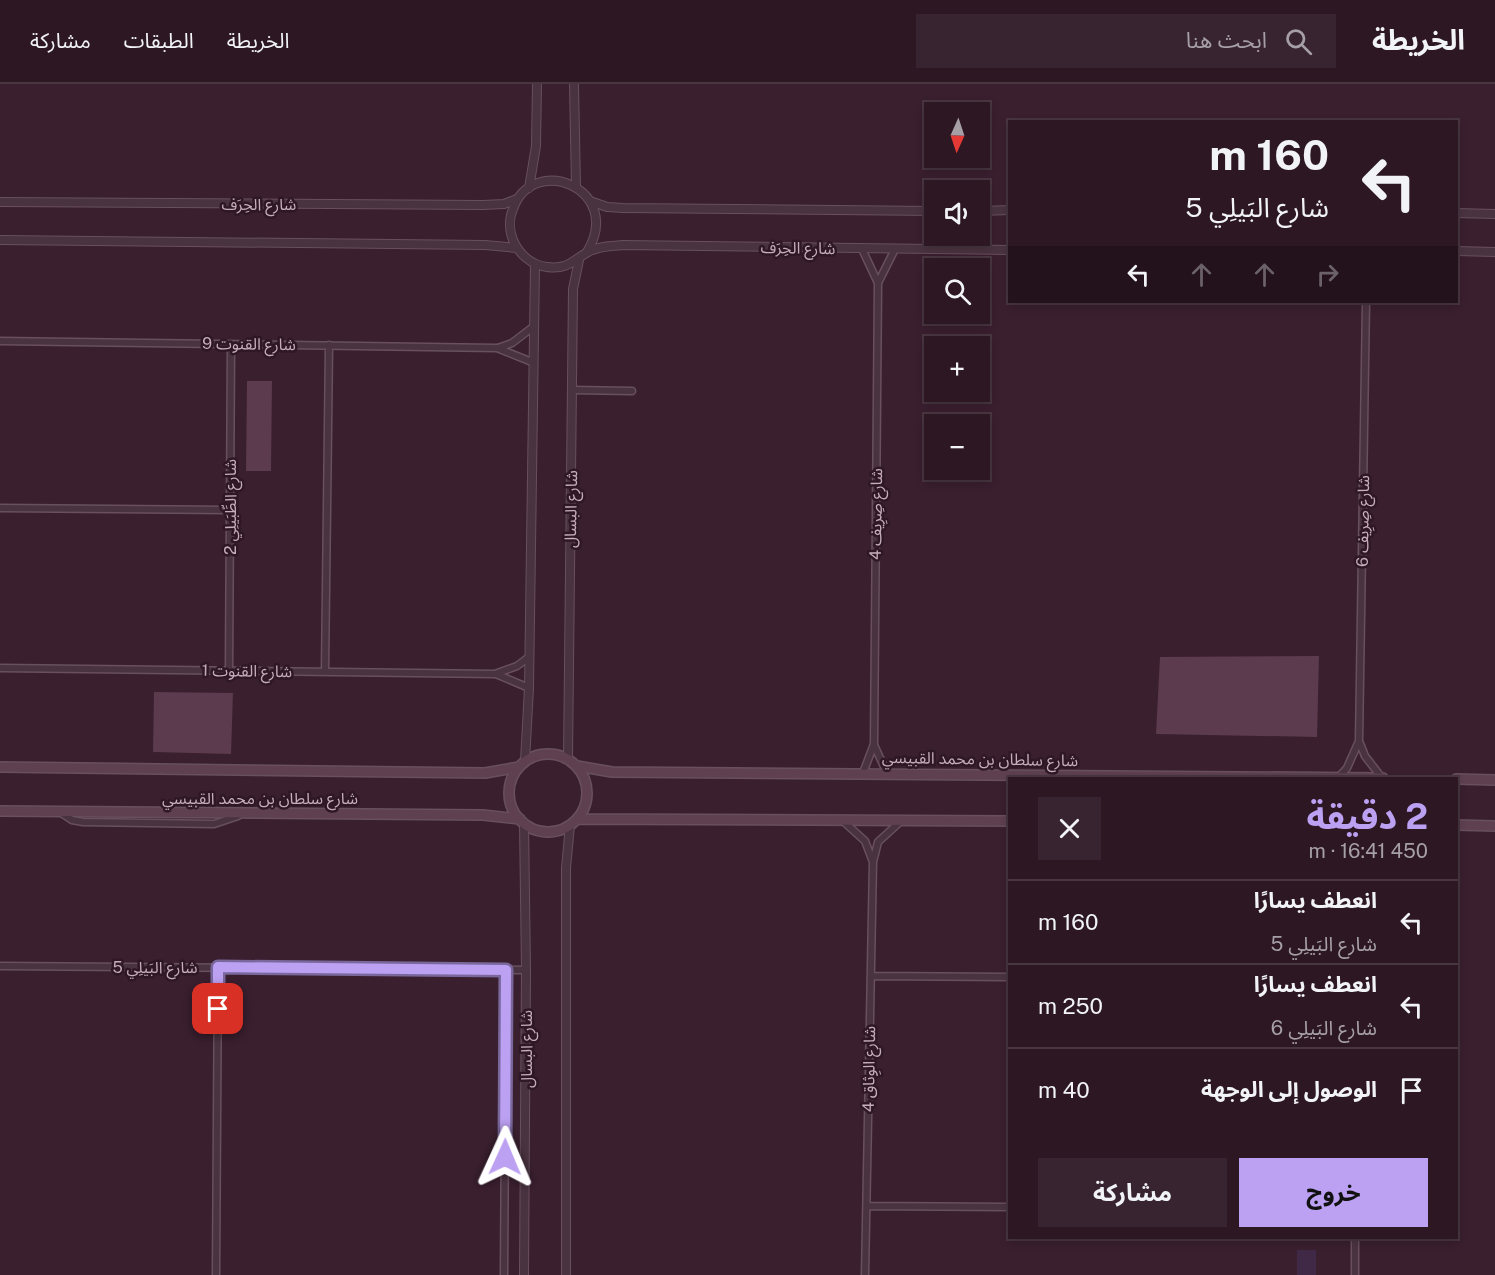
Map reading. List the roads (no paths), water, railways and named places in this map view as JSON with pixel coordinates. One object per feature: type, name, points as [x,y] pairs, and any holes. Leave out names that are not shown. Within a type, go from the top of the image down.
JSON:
[{"type":"main road","points":[[574,822],[585,806],[588,792],[585,778],[577,766],[568,759],[545,754],[522,764],[510,785],[509,795],[522,821],[539,830],[550,831],[574,822],[841,819],[1008,821]]},
{"type":"main road","name":"شارع سلطان بن محمد القبيسي","points":[[0,766],[484,773],[522,764]]},
{"type":"main road","name":"شارع سلطان بن محمد القبيسي","points":[[577,766],[612,772],[1248,777]]},
{"type":"main road","points":[[1458,779],[1495,780]]},
{"type":"main road","name":"شارع سلطان بن محمد القبيسي","points":[[0,811],[483,815],[522,821]]},
{"type":"main road","points":[[1458,825],[1495,825]]},
{"type":"street","points":[[529,188],[536,146],[537,84]]},
{"type":"street","points":[[574,84],[576,187]]},
{"type":"street","points":[[547,181],[567,183],[576,187],[590,201],[596,213],[597,227],[588,252],[579,260],[558,268],[535,264],[517,248],[511,236],[510,223],[517,199],[529,188],[547,181]]},
{"type":"street","name":"شارع الحِرَف","points":[[0,202],[483,205],[504,204],[517,199]]},
{"type":"street","points":[[590,201],[607,207],[623,208],[924,211]]},
{"type":"street","points":[[990,211],[1008,210]]},
{"type":"street","points":[[1458,213],[1495,214]]},
{"type":"street","points":[[0,240],[485,245],[517,248]]},
{"type":"street","name":"شارع الحِرَف","points":[[588,252],[605,246],[624,245],[1008,250]]},
{"type":"street","name":"شارع صِرِيف 4","points":[[862,249],[879,283]]},
{"type":"street","name":"شارع صِرِيف 4","points":[[863,773],[874,744],[879,283],[895,249]]},
{"type":"street","points":[[1458,251],[1495,252]]},
{"type":"street","name":"شارع البسال","points":[[568,759],[573,289],[579,260]]},
{"type":"street","points":[[522,764],[529,688],[535,264]]},
{"type":"street","name":"شارع صِرِيف 6","points":[[1339,777],[1347,768],[1359,741],[1365,303]]},
{"type":"street","name":"شارع القنوت 9","points":[[0,341],[497,348],[512,343],[533,327]]},
{"type":"street","name":"شارع الطِّبَيلِي 2","points":[[229,671],[231,344]]},
{"type":"street","points":[[325,672],[329,345]]},
{"type":"street","name":"شارع القنوت 9","points":[[497,348],[532,362]]},
{"type":"street","points":[[572,390],[632,391]]},
{"type":"street","points":[[0,508],[230,510]]},
{"type":"street","name":"شارع القنوت 1","points":[[0,668],[495,674],[517,666],[529,657]]},
{"type":"street","name":"شارع القنوت 1","points":[[495,674],[529,688]]},
{"type":"street","points":[[1359,741],[1365,756],[1382,777]]},
{"type":"street","name":"شارع صِرِيف 4","points":[[874,744],[887,773]]},
{"type":"street","name":"شارع الوِثاق 4","points":[[841,819],[866,841],[873,862]]},
{"type":"street","name":"شارع الوِثاق 4","points":[[865,1275],[873,862],[879,842],[902,820]]},
{"type":"street","name":"شارع البسال","points":[[522,821],[526,970],[524,1275]]},
{"type":"street","points":[[566,1275],[566,868],[574,822]]},
{"type":"street","name":"شارع البَيلِي 5","points":[[0,966],[526,970]]},
{"type":"street","points":[[216,1275],[218,967]]},
{"type":"street","points":[[504,1275],[506,970]]},
{"type":"street","points":[[871,976],[1008,977]]},
{"type":"street","points":[[867,1206],[1008,1207]]},
{"type":"street","points":[[1355,1239],[1355,1275]]}]
